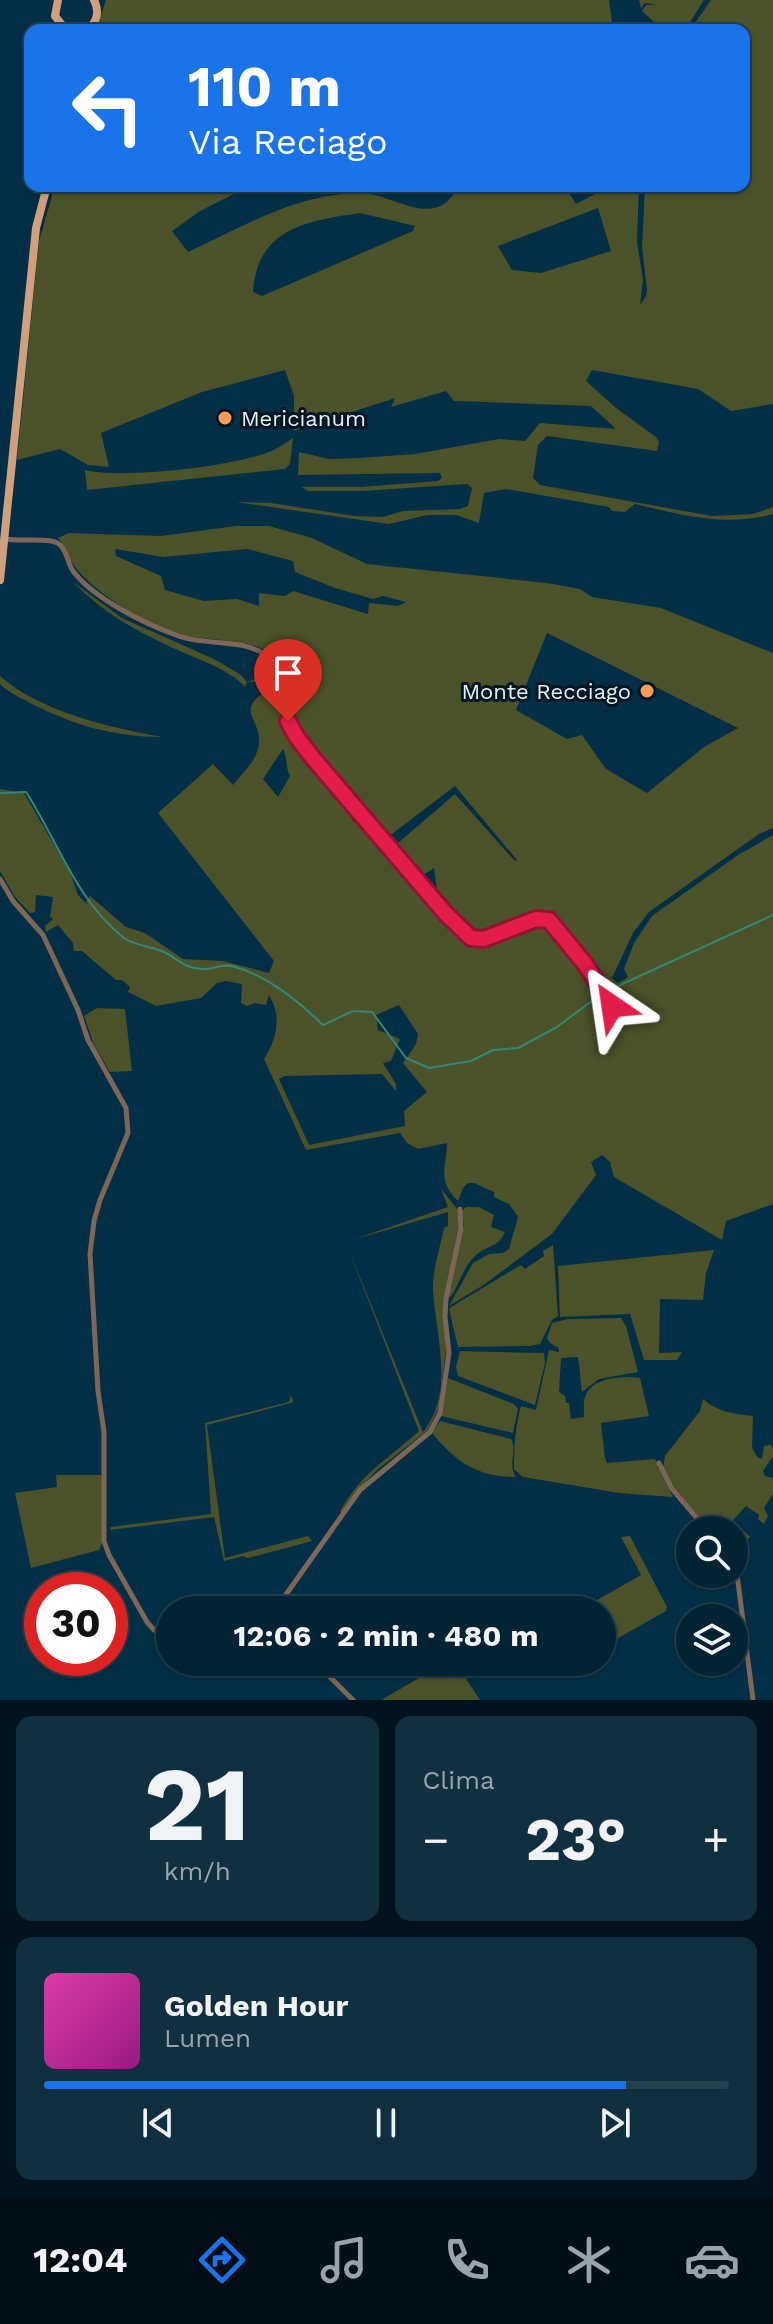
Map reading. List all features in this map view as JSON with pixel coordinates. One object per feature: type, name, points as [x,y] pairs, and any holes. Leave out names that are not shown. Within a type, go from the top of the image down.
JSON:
[{"type":"main road","points":[[57,1],[55,16],[61,24]]},
{"type":"main road","points":[[92,24],[96,18],[96,1]]},
{"type":"main road","points":[[0,580],[8,539],[36,228],[45,192]]},
{"type":"street","points":[[8,539],[58,543],[65,551],[72,570],[90,588],[127,612],[178,636],[212,643],[249,645],[260,651],[280,671],[287,694],[288,721],[296,736],[446,914],[471,938],[484,939],[536,919],[549,920],[563,934],[612,1006]]},
{"type":"street","points":[[0,879],[13,901],[43,935],[78,1010],[88,1040],[126,1108],[128,1133],[100,1200],[90,1254],[98,1391],[104,1432],[104,1541],[147,1622],[156,1630]]},
{"type":"street","points":[[285,1596],[360,1490],[430,1432],[440,1413],[449,1353],[446,1298],[461,1229],[460,1209]]},
{"type":"street","points":[[659,1463],[672,1489],[695,1516]]},
{"type":"street","points":[[739,1588],[753,1700]]},
{"type":"street","points":[[329,1676],[353,1700]]},
{"type":"green space","points":[[106,0],[609,0],[612,24],[98,24]]},
{"type":"green space","points":[[639,0],[704,0],[689,24],[655,24],[642,11],[646,5],[656,5],[645,3],[641,8]]},
{"type":"green space","points":[[711,0],[773,0],[773,404],[731,411],[698,389],[592,370],[586,381],[656,437],[659,442],[657,451],[547,436],[538,445],[533,478],[540,485],[712,516],[753,514],[773,507],[773,514],[721,519],[635,504],[625,512],[612,511],[609,507],[506,489],[484,493],[479,523],[456,515],[427,515],[389,524],[236,502],[271,503],[354,516],[383,517],[403,511],[460,509],[468,506],[472,488],[467,484],[308,491],[302,487],[361,487],[438,481],[442,478],[440,473],[298,475],[299,452],[329,459],[360,458],[415,454],[499,439],[525,441],[540,423],[616,429],[591,406],[454,401],[446,391],[391,407],[395,398],[294,431],[294,396],[285,370],[202,392],[101,433],[109,467],[88,465],[60,449],[17,460],[39,241],[53,192],[238,192],[200,211],[172,231],[188,252],[271,213],[336,195],[373,195],[426,209],[438,207],[454,192],[569,192],[576,204],[597,192],[639,192],[637,242],[643,280],[640,305],[647,290],[642,246],[645,192],[750,192],[750,24],[694,24]],"holes":[[[598,208],[611,251],[541,273],[512,270],[498,246]],[[360,213],[415,226],[413,231],[262,296],[253,292],[264,254],[275,241],[304,225]]]},
{"type":"green space","points":[[293,438],[290,464],[285,469],[87,490],[85,470],[123,473],[198,467],[264,454]]},
{"type":"green space","points":[[236,526],[269,526],[312,538],[367,564],[547,583],[580,589],[592,597],[661,608],[773,653],[773,828],[759,834],[649,912],[633,933],[612,978],[618,983],[628,977],[624,969],[634,943],[652,916],[738,855],[773,835],[773,1204],[726,1221],[722,1240],[614,1177],[610,1162],[602,1155],[591,1162],[596,1175],[552,1234],[485,1284],[449,1306],[473,1263],[489,1254],[503,1253],[509,1249],[518,1217],[509,1204],[494,1197],[494,1192],[474,1183],[468,1183],[463,1188],[458,1201],[451,1194],[445,1181],[447,1143],[418,1149],[407,1143],[400,1133],[306,1150],[264,1059],[272,1044],[277,1019],[269,995],[266,1005],[255,1003],[247,1006],[241,1003],[242,984],[226,981],[217,983],[201,998],[156,1006],[128,992],[130,987],[122,980],[116,980],[82,951],[74,951],[73,943],[58,925],[46,932],[45,926],[53,919],[50,917],[53,897],[36,895],[35,912],[30,913],[15,897],[0,871],[0,789],[24,793],[70,872],[78,895],[88,905],[86,901],[90,896],[126,927],[145,933],[183,959],[223,961],[269,973],[274,961],[158,813],[213,764],[233,785],[247,768],[258,749],[259,738],[251,709],[260,696],[273,687],[266,681],[247,682],[265,675],[280,681],[284,714],[292,736],[447,918],[454,913],[437,890],[434,868],[422,876],[398,843],[455,794],[517,860],[455,786],[392,834],[384,833],[297,735],[289,686],[277,659],[258,647],[179,634],[136,615],[106,596],[82,575],[58,538],[69,533],[161,536]],"holes":[[[115,549],[163,557],[247,549],[293,561],[295,572],[335,588],[373,599],[383,596],[406,602],[398,606],[369,603],[368,614],[293,591],[285,596],[259,593],[259,606],[237,599],[204,601],[165,590],[161,576],[116,556]],[[547,633],[738,728],[704,747],[647,793],[606,769],[582,735],[567,739],[516,710]],[[283,749],[290,776],[278,797],[263,779]],[[399,1005],[418,1034],[416,1044],[403,1063],[427,1092],[404,1111],[405,1126],[309,1145],[279,1079],[285,1076],[382,1074],[396,1091],[396,1084],[383,1063],[391,1061],[400,1039],[378,1030],[376,1015]]]},
{"type":"green space","points":[[73,582],[122,618],[216,660],[247,682],[245,687],[221,669],[120,620]]},
{"type":"green space","points":[[0,676],[35,699],[76,716],[162,737],[111,732],[63,718],[11,693],[0,684]]},
{"type":"green space","points":[[97,1008],[125,1009],[132,1071],[110,1072],[94,1045],[84,1016]]},
{"type":"green space","points":[[441,1189],[459,1211],[461,1222],[444,1300],[446,1351],[438,1409],[428,1430],[377,1470],[342,1513],[340,1511],[358,1485],[419,1431],[346,1243],[423,1432],[433,1417],[441,1382],[433,1283],[444,1228],[448,1226],[448,1212],[352,1240],[448,1207]]},
{"type":"green space","points":[[466,1207],[479,1207],[494,1215],[491,1227],[505,1232],[496,1244],[479,1252],[471,1261],[447,1301],[464,1226],[462,1211]]},
{"type":"green space","points":[[553,1245],[558,1316],[552,1320],[540,1344],[458,1347],[449,1309],[521,1265],[525,1269],[544,1256],[543,1251]]},
{"type":"green space","points":[[714,1250],[706,1273],[703,1300],[660,1299],[659,1353],[682,1352],[677,1360],[644,1360],[630,1314],[560,1317],[558,1266]]},
{"type":"green space","points":[[621,1318],[638,1372],[599,1379],[582,1392],[578,1357],[561,1358],[559,1392],[569,1403],[571,1419],[584,1417],[585,1397],[594,1385],[616,1378],[640,1378],[649,1416],[601,1423],[605,1458],[607,1463],[655,1459],[673,1497],[619,1493],[523,1477],[514,1469],[517,1422],[521,1406],[536,1410],[549,1350],[559,1352],[559,1348],[547,1338],[552,1323],[568,1319]]},
{"type":"green space","points":[[460,1351],[544,1353],[545,1363],[535,1405],[458,1376],[456,1367]]},
{"type":"green space","points":[[448,1378],[514,1404],[518,1409],[513,1433],[441,1416]]},
{"type":"green space","points":[[291,1395],[291,1403],[207,1425],[225,1558],[308,1536],[312,1541],[224,1561],[214,1517],[110,1530],[111,1527],[211,1514],[205,1423],[289,1402]]},
{"type":"green space","points":[[703,1399],[720,1410],[753,1416],[752,1448],[758,1458],[762,1459],[764,1446],[773,1448],[773,1456],[763,1471],[765,1476],[773,1478],[773,1494],[764,1508],[768,1516],[764,1524],[758,1519],[759,1515],[746,1506],[737,1516],[719,1516],[724,1511],[718,1516],[697,1516],[677,1493],[663,1468],[665,1456],[700,1411]]},
{"type":"green space","points":[[440,1421],[511,1439],[512,1467],[516,1477],[479,1471],[459,1460],[432,1433]]},
{"type":"green space","points":[[56,1475],[103,1475],[103,1541],[99,1550],[31,1568],[15,1493],[57,1487]]},
{"type":"green space","points":[[630,1536],[667,1607],[666,1611],[616,1639],[616,1596],[604,1596],[641,1575],[621,1537]]},
{"type":"green space","points":[[423,1676],[464,1676],[480,1700],[381,1700]]},
{"type":"waterway","points":[[1,793],[26,792],[80,888],[107,923],[124,938],[164,952],[196,969],[228,965],[245,970],[281,990],[323,1025],[353,1011],[372,1012],[406,1058],[429,1068],[471,1061],[493,1050],[518,1048],[557,1027],[601,994]]},
{"type":"waterway","points":[[607,991],[773,915]]},
{"type":"place","name":"Mericianum","points":[[225,418]]},
{"type":"place","name":"Monte Recciago","points":[[647,691]]},
{"type":"route","points":[[288,721],[312,757],[446,914],[471,938],[484,939],[536,919],[549,920],[585,964],[612,1006]]}]
